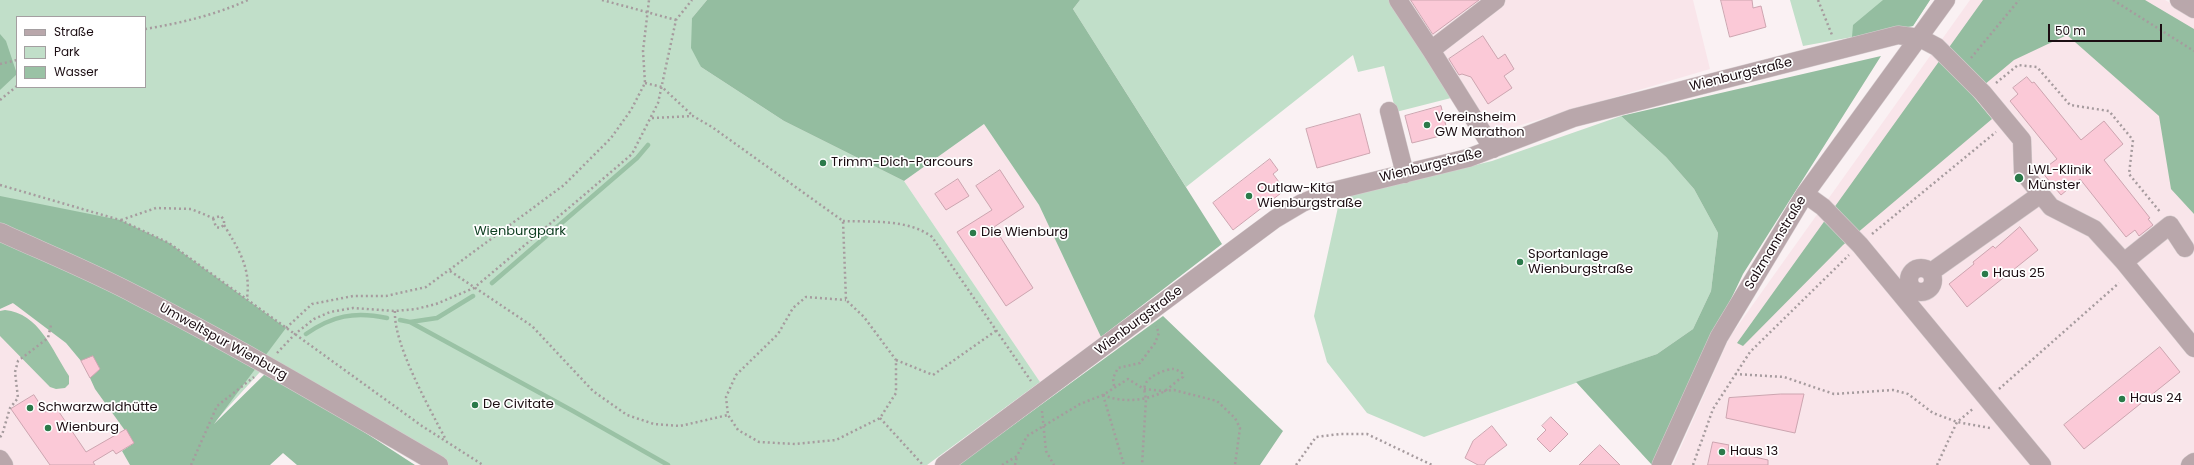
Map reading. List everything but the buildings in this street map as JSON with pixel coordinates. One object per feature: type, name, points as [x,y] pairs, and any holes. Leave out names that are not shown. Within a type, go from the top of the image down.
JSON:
[{"type":"street","points":[[1398,0],[1493,149]]},
{"type":"street","points":[[1431,50],[1496,0]]},
{"type":"street","points":[[1946,0],[1920,38],[1936,47],[1961,71],[1983,93],[2022,140],[2023,172],[2052,207],[2094,229],[2128,267],[2194,348]]},
{"type":"street","points":[[2179,0],[2194,9]]},
{"type":"street","name":"Wienburgstraße","points":[[944,465],[1275,219],[1302,203],[1329,192],[1405,174],[1493,149],[1573,118],[1898,35],[1920,38]]},
{"type":"street","name":"Salzmannstraße","points":[[1661,465],[1719,336],[1805,194],[1920,38]]},
{"type":"street","points":[[1389,111],[1405,174]]},
{"type":"street","points":[[1805,194],[1823,207],[1907,291],[1988,398],[2042,465]]},
{"type":"street","points":[[1907,291],[1920,292],[1928,290],[1934,280],[1931,272],[2041,194]]},
{"type":"street","points":[[2128,267],[2170,224],[2184,248]]},
{"type":"street","name":"Umweltspur Wienburg","points":[[0,232],[136,295],[267,366],[439,465]]},
{"type":"street","points":[[0,459],[4,465]]},
{"type":"street","points":[[2190,465],[2194,462]]},
{"type":"path","points":[[146,29],[177,24],[221,12],[248,0]]},
{"type":"path","points":[[602,0],[676,20]]},
{"type":"path","points":[[286,328],[312,304],[353,296],[386,296],[426,288],[564,186],[611,138],[631,110],[645,83],[642,51],[649,0]]},
{"type":"path","points":[[191,465],[217,406],[267,366],[295,334],[314,319],[330,312],[353,308],[395,311],[436,304],[474,288],[632,154],[652,118],[662,87],[676,20],[692,0]]},
{"type":"path","points":[[1818,0],[1837,50]]},
{"type":"path","points":[[1961,71],[2019,0]]},
{"type":"path","points":[[2113,0],[2194,51]]},
{"type":"path","points":[[0,64],[16,60]]},
{"type":"path","points":[[1983,93],[2018,65],[2031,66],[2037,67],[2070,105],[2109,111],[2133,140],[2129,174],[2170,224]]},
{"type":"path","points":[[645,83],[662,87],[693,116],[712,127],[843,221],[885,223],[922,230],[940,246],[1040,394],[1046,451],[1054,465]]},
{"type":"path","points":[[0,100],[16,87]]},
{"type":"path","points":[[652,118],[693,116]]},
{"type":"path","points":[[1693,465],[1713,409],[1750,352],[1860,245],[2007,123]]},
{"type":"path","points":[[0,185],[120,220],[169,244],[247,298],[422,426],[483,465]]},
{"type":"path","points":[[120,220],[156,208],[191,209],[213,218],[221,216],[224,220],[224,225],[244,258],[248,289],[247,298]]},
{"type":"path","points":[[213,218],[216,227],[220,228],[224,225]]},
{"type":"path","points":[[843,221],[846,300]]},
{"type":"path","points":[[1938,465],[1957,422],[1988,398],[2128,267]]},
{"type":"path","points":[[450,271],[532,326],[593,391],[627,415],[654,424],[680,426],[728,415]]},
{"type":"path","points":[[896,360],[896,393],[880,418],[836,440],[795,444],[759,442],[738,430],[728,415],[726,397],[736,375],[778,334],[793,308],[806,297],[846,300],[864,317],[896,360],[933,375],[997,330]]},
{"type":"path","points":[[395,311],[396,333],[420,388],[446,441]]},
{"type":"path","points":[[1114,386],[1113,378],[1118,368],[1140,363],[1155,343],[1159,333],[1150,313]]},
{"type":"path","points":[[0,437],[10,408],[18,398],[15,372],[18,361],[48,338],[51,325]]},
{"type":"path","points":[[1015,465],[1017,456],[1027,436],[1080,404],[1102,395],[1114,386],[1128,379],[1144,389],[1164,392],[1183,377],[1182,373],[1174,369],[1152,377],[1146,382],[1144,389],[1146,399],[1142,465]]},
{"type":"path","points":[[1735,374],[1784,377],[1834,394],[1892,390],[1908,394],[1933,413],[1957,422],[2017,433]]},
{"type":"path","points":[[1102,395],[1116,400],[1146,399],[1174,390],[1216,401],[1235,418],[1240,428],[1235,465]]},
{"type":"path","points":[[1102,395],[1124,465]]},
{"type":"path","points":[[880,418],[923,465]]},
{"type":"path","points":[[1296,465],[1316,437],[1340,434],[1367,434],[1432,465]]},
{"type":"path","points":[[1002,465],[1017,456]]},
{"type":"shaded area","points":[[707,0],[1080,0],[1073,9],[1222,244],[1101,337],[1039,205],[984,124],[904,181],[784,121],[701,67],[691,48],[692,18]]},
{"type":"shaded area","points":[[1390,0],[1693,0],[1710,69],[1477,138]]},
{"type":"shaded area","points":[[1883,0],[1930,0],[1913,26],[1852,37],[1853,25]]},
{"type":"shaded area","name":"LWL-Klinik Münster","points":[[1970,0],[2165,0],[2194,17],[2194,465],[1673,465],[1729,338]]},
{"type":"shaded area","points":[[1983,0],[2145,0],[2194,29],[2194,214],[2171,189],[2159,116],[2067,35],[2014,60],[1972,95],[1992,119],[1843,245],[1743,346],[1737,343]]},
{"type":"shaded area","points":[[0,34],[6,41],[16,75],[0,90]]},
{"type":"shaded area","points":[[1881,56],[1743,274],[1652,465],[1576,382],[1657,354],[1693,329],[1711,291],[1718,233],[1694,189],[1666,157],[1621,116]]},
{"type":"shaded area","points":[[984,124],[1039,205],[1101,337],[1040,382],[904,181]]},
{"type":"shaded area","points":[[0,196],[120,220],[169,243],[286,328],[214,424],[269,370],[415,465],[297,465],[283,453],[270,465],[130,465],[122,451],[134,443],[95,389],[90,378],[100,369],[92,357],[81,361],[66,343],[13,303],[0,309]]},
{"type":"shaded area","points":[[13,302],[66,343],[81,361],[93,356],[134,443],[122,451],[130,465],[0,465],[0,309]]},
{"type":"shaded area","points":[[1163,316],[1283,431],[1260,465],[958,465]]},
{"type":"green space","name":"Wienburgpark","points":[[0,0],[707,0],[692,18],[701,67],[784,121],[904,181],[1040,382],[927,465],[445,465],[269,362],[211,426],[0,295]]},
{"type":"green space","points":[[1080,0],[1390,0],[1451,98],[1396,112],[1384,66],[1358,72],[1353,55],[1186,187],[1073,9]]},
{"type":"green space","points":[[1790,0],[1930,0],[1913,26],[1803,46]]},
{"type":"green space","name":"Sportanlage Wienburgstraße","points":[[1621,116],[1666,157],[1694,189],[1718,233],[1711,291],[1693,329],[1657,354],[1424,437],[1367,413],[1327,362],[1314,316],[1340,198],[1492,161]]},
{"type":"water","points":[[5,310],[17,313],[27,318],[36,325],[43,334],[69,376],[69,384],[65,388],[56,389],[50,387],[0,336],[0,311]]},
{"type":"waterway","points":[[492,283],[637,158],[648,145]]},
{"type":"waterway","points":[[410,322],[437,318],[473,296]]},
{"type":"waterway","points":[[306,334],[334,319],[354,315],[387,318]]},
{"type":"waterway","points":[[400,320],[410,322],[668,465]]},
{"type":"place","name":"Vereinsheim GW Marathon","points":[[1427,125]]},
{"type":"place","name":"Trimm-Dich-Parcours","points":[[823,163]]},
{"type":"place","name":"LWL-Klinik Münster","points":[[2019,178]]},
{"type":"place","name":"Outlaw-Kita Wienburgstraße","points":[[1249,196]]},
{"type":"place","name":"Die Wienburg","points":[[973,233]]},
{"type":"place","name":"Sportanlage Wienburgstraße","points":[[1520,262]]},
{"type":"place","name":"Haus 25","points":[[1985,274]]},
{"type":"place","name":"Haus 24","points":[[2122,399]]},
{"type":"place","name":"De Civitate","points":[[475,405]]},
{"type":"place","name":"Schwarzwaldhütte","points":[[30,408]]},
{"type":"place","name":"Wienburg","points":[[48,428]]},
{"type":"place","name":"Haus 13","points":[[1722,452]]}]
